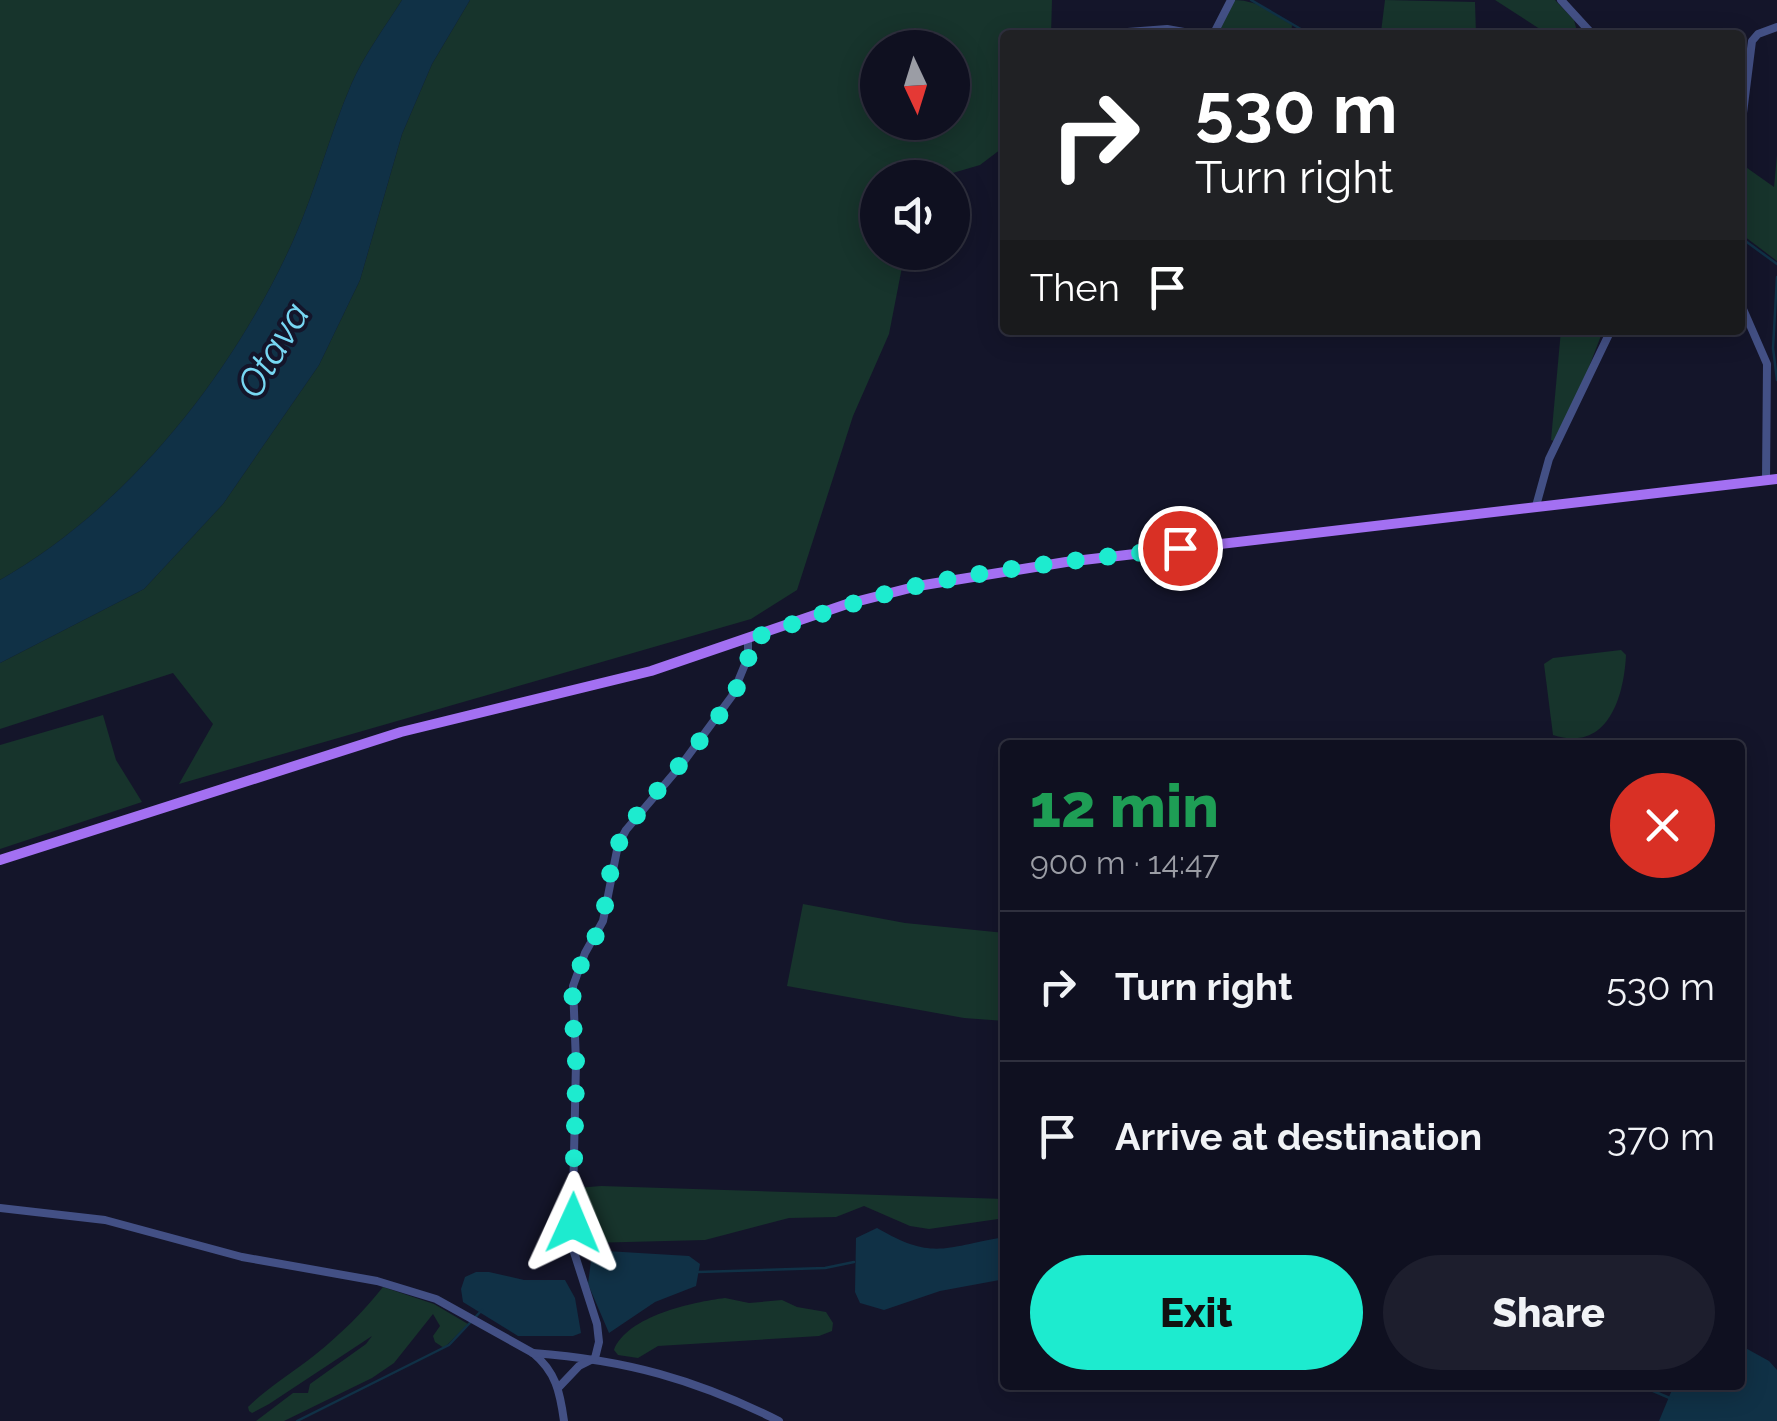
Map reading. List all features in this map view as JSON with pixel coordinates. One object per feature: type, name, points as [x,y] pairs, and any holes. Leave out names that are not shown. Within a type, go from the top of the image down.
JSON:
[{"type":"main road","points":[[0,860],[401,732],[651,670],[847,604],[918,586],[1013,569],[1771,480]]},
{"type":"street","points":[[1216,30],[1231,0]]},
{"type":"street","points":[[1561,0],[1588,30]]},
{"type":"street","points":[[1745,104],[1752,41],[1758,34],[1777,28]]},
{"type":"street","points":[[1745,313],[1767,364],[1771,480]]},
{"type":"street","points":[[1536,506],[1548,459],[1609,335]]},
{"type":"street","points":[[559,1387],[580,1366],[595,1358],[599,1342],[572,1246],[574,986],[603,921],[618,845],[732,696],[748,657],[748,640]]},
{"type":"street","points":[[0,1208],[105,1220],[242,1257],[376,1281],[436,1299],[547,1364],[559,1387],[564,1421]]},
{"type":"street","points":[[533,1353],[595,1358],[671,1375],[779,1421]]},
{"type":"green space","points":[[0,0],[402,0],[351,85],[301,222],[268,291],[208,387],[133,476],[91,515],[0,580]]},
{"type":"green space","points":[[470,0],[1052,0],[1051,30],[1000,30],[1000,150],[970,168],[970,160],[860,160],[860,270],[902,270],[889,334],[853,416],[797,590],[751,619],[179,784],[213,724],[173,673],[0,729],[0,663],[144,589],[223,504],[319,365],[360,280],[402,134],[432,64]]},
{"type":"green space","points":[[1233,0],[1257,4],[1292,25],[1292,30],[1218,30]]},
{"type":"green space","points":[[1385,0],[1475,2],[1476,30],[1381,30]]},
{"type":"green space","points":[[1495,0],[1555,0],[1574,20],[1577,30],[1541,30]]},
{"type":"green space","points":[[1777,155],[1777,261],[1745,237],[1745,167],[1774,187]]},
{"type":"green space","points":[[1561,335],[1601,335],[1576,401],[1554,441],[1551,440]]},
{"type":"green space","points":[[1621,650],[1626,655],[1625,671],[1609,717],[1587,736],[1553,735],[1544,664],[1553,658]]},
{"type":"green space","points":[[103,715],[116,760],[142,802],[0,849],[0,745]]},
{"type":"green space","points":[[803,904],[905,923],[1000,932],[1000,1021],[964,1018],[787,986]]},
{"type":"green space","points":[[577,1188],[1000,1199],[1000,1219],[929,1229],[910,1226],[864,1206],[836,1217],[789,1218],[705,1240],[588,1243],[576,1218]]},
{"type":"green space","points":[[383,1287],[434,1304],[468,1324],[444,1348],[433,1336],[440,1326],[433,1314],[394,1363],[372,1378],[284,1421],[256,1421],[293,1393],[308,1393],[310,1384],[366,1344],[372,1336],[269,1404],[249,1411],[256,1400],[343,1331]]},
{"type":"green space","points":[[725,1298],[749,1303],[782,1300],[826,1312],[833,1323],[832,1331],[819,1336],[658,1346],[638,1358],[618,1355],[614,1350],[621,1338],[646,1320],[679,1307]]},
{"type":"water","name":"Otava","points":[[402,0],[470,0],[432,64],[402,134],[360,280],[319,365],[223,504],[144,589],[0,663],[0,580],[91,515],[133,476],[208,387],[268,291],[301,222],[351,85]]},
{"type":"water","points":[[877,1228],[912,1245],[940,1249],[1000,1238],[1000,1280],[940,1291],[884,1310],[860,1303],[855,1292],[856,1238]]},
{"type":"water","points":[[592,1253],[689,1256],[700,1264],[696,1286],[655,1302],[609,1333],[588,1284]]},
{"type":"water","points":[[476,1272],[524,1280],[565,1280],[575,1298],[581,1333],[518,1336],[463,1302],[461,1289],[465,1277]]},
{"type":"water","points":[[1745,1348],[1777,1370],[1777,1421],[1659,1421],[1672,1390],[1745,1390]]},
{"type":"waterway","points":[[1251,0],[1302,30]]},
{"type":"waterway","points":[[1745,241],[1777,264]]},
{"type":"waterway","points":[[1777,277],[1773,348],[1777,380]]},
{"type":"waterway","points":[[698,1272],[825,1268],[854,1262]]},
{"type":"waterway","points":[[297,1421],[449,1345],[482,1310]]},
{"type":"waterway","points":[[1651,1390],[1672,1399]]},
{"type":"route","points":[[573,1223],[574,986],[603,921],[618,845],[732,696],[748,657],[748,640],[847,604],[918,586],[1013,569],[1180,548]]}]
